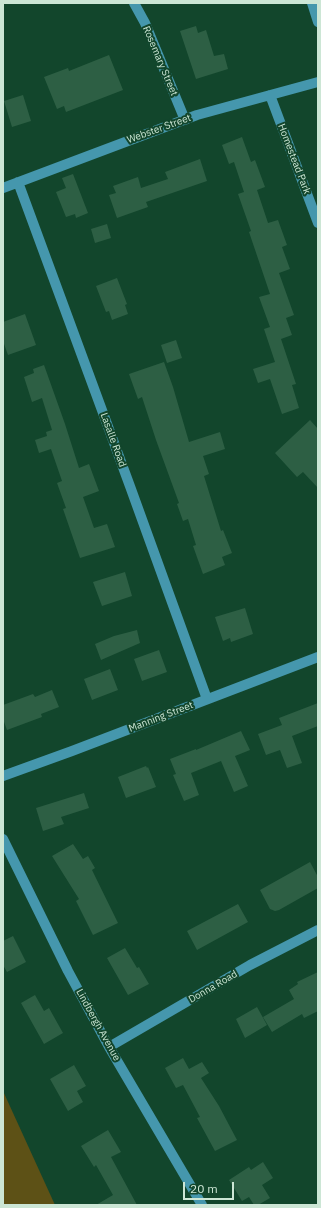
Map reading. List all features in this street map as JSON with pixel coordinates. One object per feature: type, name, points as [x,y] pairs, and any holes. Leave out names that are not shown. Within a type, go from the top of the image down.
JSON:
[{"type":"street","name":"Rosemary Street","points":[[134,3],[185,120]]},
{"type":"street","points":[[312,3],[318,22]]},
{"type":"street","name":"Webster Street","points":[[3,188],[185,120],[318,82]]},
{"type":"street","name":"Homestead Park","points":[[270,95],[318,223]]},
{"type":"street","name":"Lasalle Road","points":[[18,182],[129,482],[206,700]]},
{"type":"street","name":"Manning Street","points":[[3,776],[318,657]]},
{"type":"street","name":"Lindbergh Avenue","points":[[3,839],[68,971],[109,1047],[202,1205]]},
{"type":"street","name":"Donna Road","points":[[109,1047],[250,966],[318,930]]},
{"type":"shaded area","points":[[3,1091],[55,1205],[3,1205]]},
{"type":"building","points":[[196,26],[198,33],[206,30],[214,56],[224,54],[228,69],[196,79],[180,31]]},
{"type":"building","points":[[109,55],[123,90],[66,112],[64,106],[57,109],[44,77],[68,68],[69,71]]},
{"type":"building","points":[[23,95],[31,121],[12,127],[4,101]]},
{"type":"building","points":[[242,137],[251,162],[255,160],[265,187],[257,190],[268,223],[278,220],[287,245],[282,247],[290,269],[279,273],[294,315],[286,318],[292,335],[281,339],[296,384],[292,385],[299,408],[282,414],[270,379],[258,383],[253,369],[275,362],[264,329],[270,327],[259,297],[270,294],[238,194],[244,192],[234,162],[229,164],[222,145]]},
{"type":"building","points":[[200,159],[207,181],[146,202],[148,207],[117,218],[109,195],[116,193],[113,186],[138,177],[141,188],[168,179],[165,172]]},
{"type":"building","points":[[73,174],[88,213],[76,218],[75,214],[66,217],[56,192],[66,188],[62,178]]},
{"type":"building","points":[[107,224],[111,238],[95,243],[91,229]]},
{"type":"building","points":[[117,278],[127,304],[125,305],[128,314],[112,320],[109,311],[106,312],[96,286]]},
{"type":"building","points":[[25,314],[36,345],[8,355],[3,341],[3,322]]},
{"type":"building","points":[[176,340],[182,358],[167,363],[161,345]]},
{"type":"building","points":[[164,362],[189,442],[220,432],[225,449],[203,456],[209,474],[204,476],[221,531],[223,530],[232,553],[222,557],[225,565],[203,574],[193,546],[196,545],[188,519],[183,521],[177,504],[179,503],[142,397],[138,399],[129,374]]},
{"type":"building","points":[[44,365],[79,468],[89,464],[99,491],[83,497],[94,528],[107,524],[115,547],[80,558],[63,509],[66,508],[57,483],[62,481],[51,449],[39,453],[35,440],[47,436],[46,432],[52,430],[42,398],[32,402],[24,377],[34,373],[33,369]]},
{"type":"building","points":[[310,420],[318,429],[318,488],[303,472],[297,477],[275,453]]},
{"type":"building","points":[[125,572],[132,596],[102,606],[93,582]]},
{"type":"building","points":[[245,608],[253,634],[231,642],[230,638],[223,641],[215,617]]},
{"type":"building","points":[[137,630],[140,643],[101,660],[95,644],[114,636]]},
{"type":"building","points":[[159,650],[167,672],[142,681],[134,659]]},
{"type":"building","points":[[110,669],[118,690],[92,700],[84,679]]},
{"type":"building","points":[[52,690],[59,707],[41,714],[42,717],[7,730],[3,719],[3,705],[33,694],[35,697]]},
{"type":"building","points":[[318,703],[318,726],[292,736],[302,763],[287,768],[280,750],[266,755],[258,734],[282,725],[279,718]]},
{"type":"building","points":[[241,731],[250,750],[235,756],[248,786],[234,792],[221,761],[191,773],[199,795],[184,801],[173,775],[176,774],[170,759]]},
{"type":"building","points":[[146,766],[147,768],[148,767],[156,787],[126,798],[118,777]]},
{"type":"building","points":[[84,793],[89,808],[61,817],[64,824],[43,831],[36,808]]},
{"type":"building","points":[[73,844],[83,859],[88,856],[95,868],[92,870],[118,923],[93,935],[76,901],[79,899],[52,856]]},
{"type":"building","points":[[310,862],[318,877],[318,888],[279,910],[275,911],[270,909],[260,890]]},
{"type":"building","points":[[238,904],[248,922],[197,950],[187,931]]},
{"type":"building","points":[[13,936],[26,962],[7,972],[3,965],[3,941]]},
{"type":"building","points":[[125,948],[149,984],[128,995],[107,958]]},
{"type":"building","points":[[318,972],[318,1011],[304,1018],[302,1014],[272,1032],[263,1017],[294,999],[289,990],[298,984],[297,982]]},
{"type":"building","points":[[35,995],[44,1011],[49,1008],[63,1033],[44,1044],[21,1003]]},
{"type":"building","points":[[257,1007],[267,1025],[245,1038],[236,1019]]},
{"type":"building","points":[[183,1058],[189,1069],[202,1062],[209,1073],[201,1078],[219,1106],[237,1140],[215,1151],[197,1118],[200,1117],[183,1085],[176,1088],[165,1068]]},
{"type":"building","points":[[74,1065],[86,1086],[77,1091],[83,1102],[68,1111],[50,1079]]},
{"type":"building","points":[[108,1130],[121,1152],[111,1157],[137,1205],[96,1205],[113,1195],[96,1165],[94,1167],[81,1146]]},
{"type":"building","points":[[263,1162],[273,1178],[262,1185],[270,1198],[258,1205],[254,1205],[249,1197],[242,1201],[229,1180],[249,1167],[251,1170]]}]
